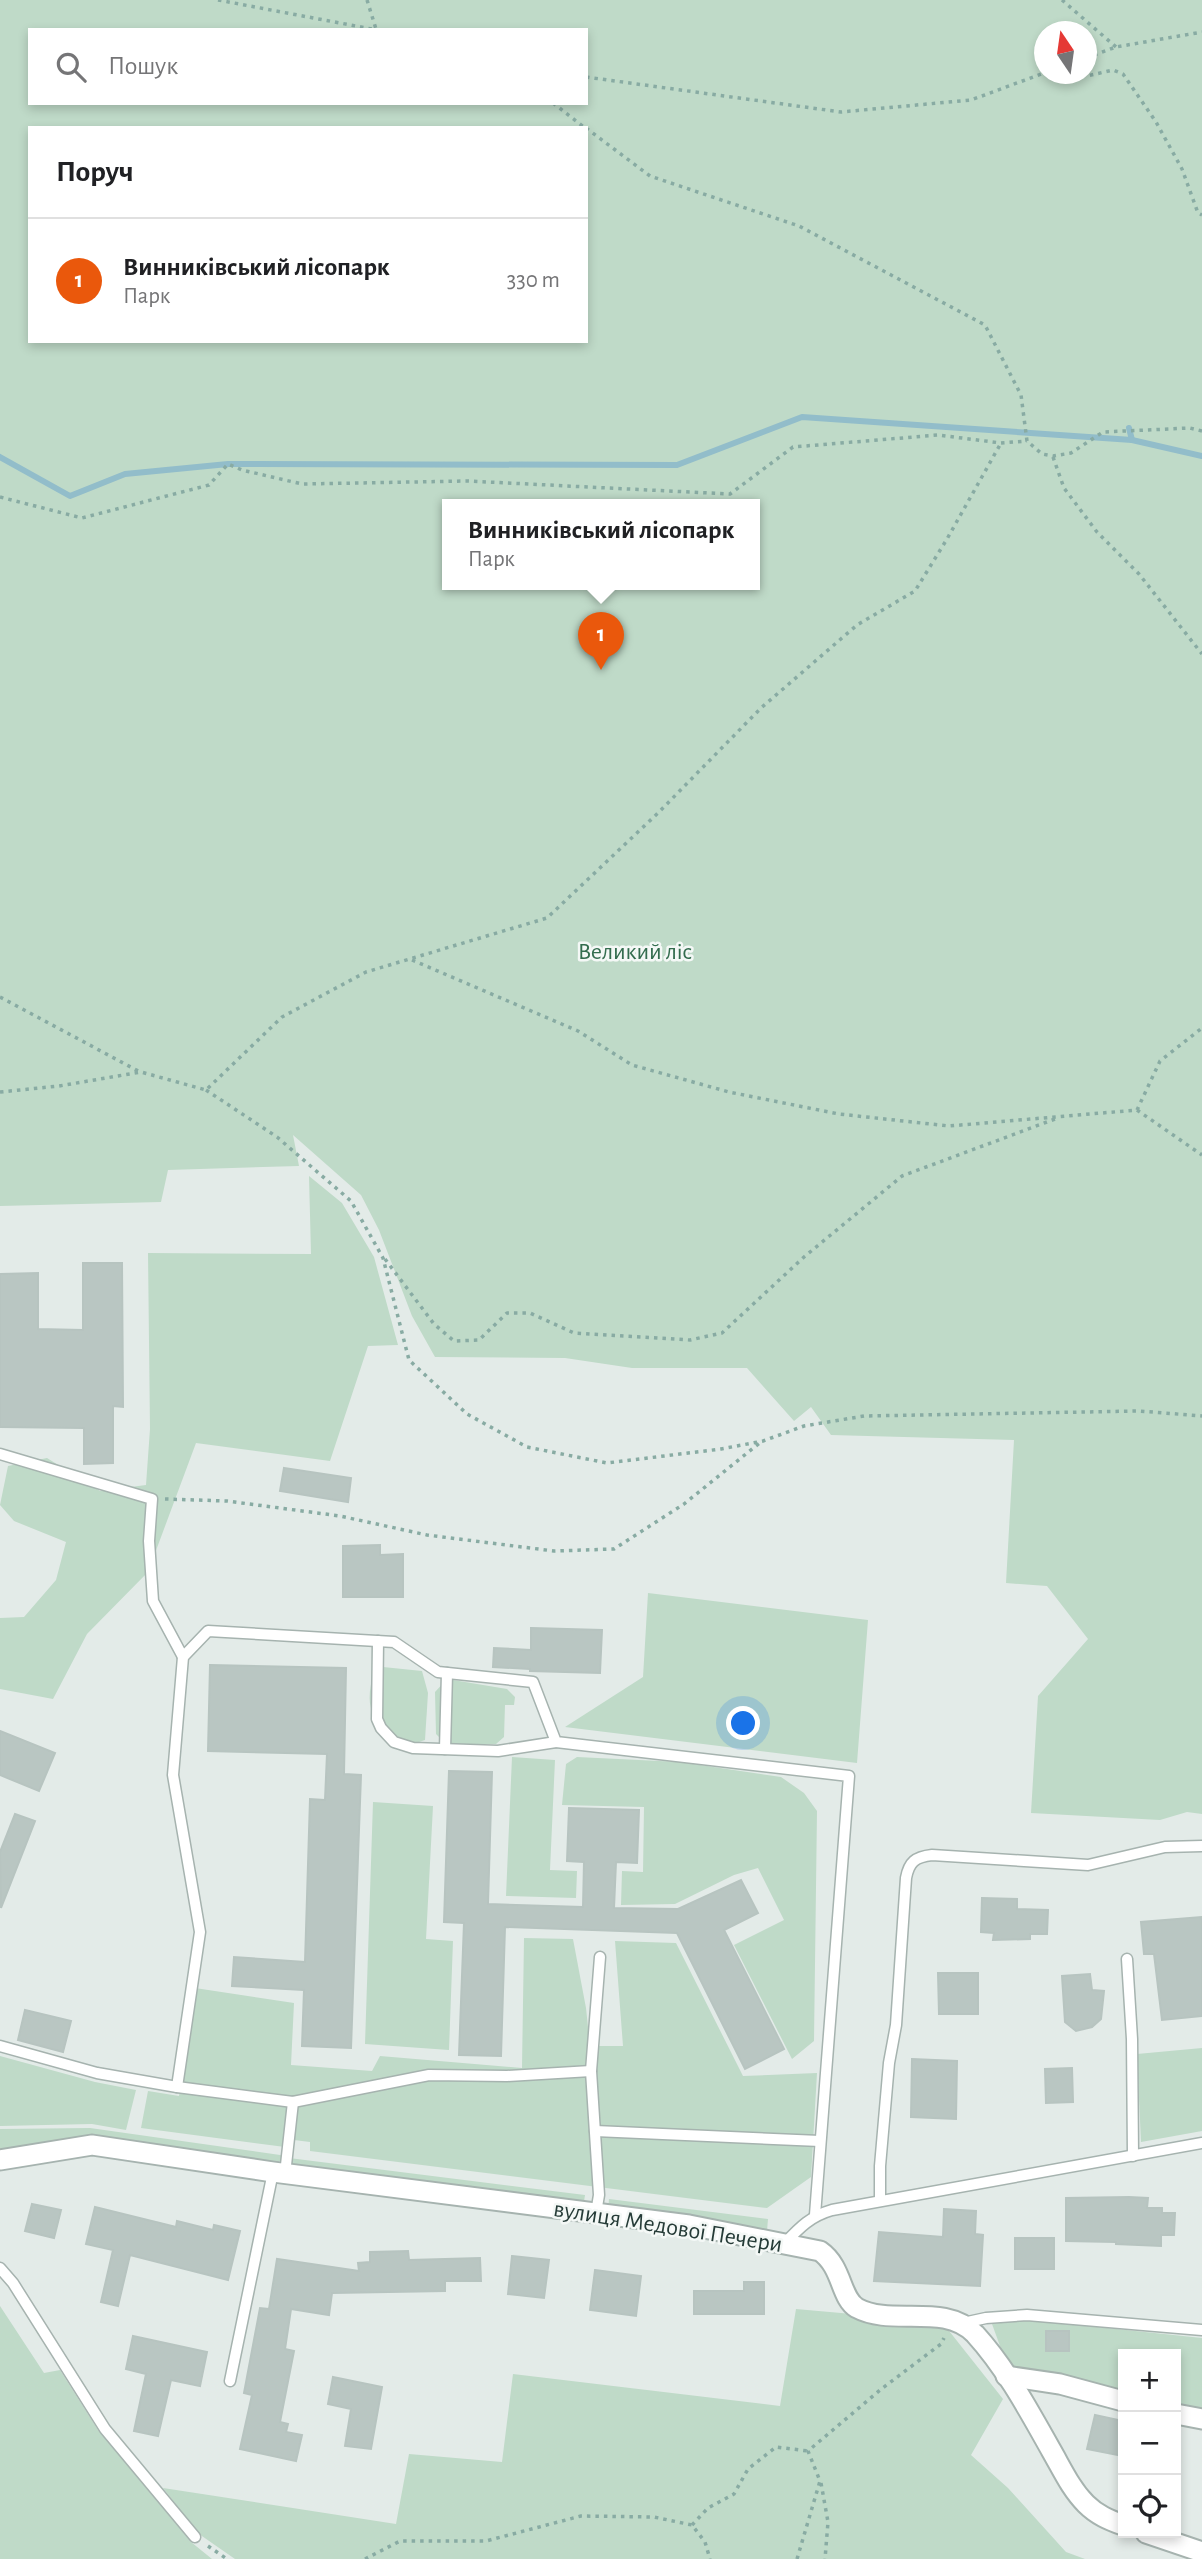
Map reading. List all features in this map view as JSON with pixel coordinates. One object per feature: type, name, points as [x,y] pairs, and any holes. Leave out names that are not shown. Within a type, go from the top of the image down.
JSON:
[{"type":"street","name":"вулиця Медової Печери","points":[[0,2160],[92,2145],[279,2173],[689,2225],[820,2251],[829,2257],[854,2307],[875,2313],[936,2317],[958,2322]]},
{"type":"street","points":[[958,2322],[983,2344],[1020,2396],[1073,2488],[1087,2505],[1104,2518],[1118,2523]]},
{"type":"street","points":[[1006,2376],[1060,2384],[1118,2400]]},
{"type":"street","points":[[1181,2415],[1202,2419]]},
{"type":"street","points":[[1161,2538],[1202,2552]]},
{"type":"lane","points":[[0,1454],[152,1499],[149,1541],[153,1601],[183,1657],[173,1775],[200,1932],[177,2087]]},
{"type":"lane","points":[[183,1657],[208,1631],[394,1642],[438,1672],[533,1682],[556,1741]]},
{"type":"lane","points":[[378,1641],[376,1709],[381,1728],[394,1742],[403,1746],[498,1751],[556,1741],[849,1776],[815,2215]]},
{"type":"lane","points":[[445,1749],[447,1673]]},
{"type":"lane","points":[[880,2200],[881,2153],[889,2063],[896,2025],[906,1878],[908,1867],[914,1860],[932,1855],[1088,1865],[1165,1847],[1202,1846]]},
{"type":"lane","points":[[596,2213],[599,2195],[592,2071],[600,1957]]},
{"type":"lane","points":[[1127,1959],[1132,2039],[1133,2156]]},
{"type":"lane","points":[[0,2046],[97,2073],[177,2087],[293,2102],[429,2075],[508,2076],[592,2071]]},
{"type":"lane","points":[[230,2381],[293,2102]]},
{"type":"lane","points":[[595,2131],[820,2141]]},
{"type":"lane","points":[[785,2244],[815,2215],[880,2200],[1202,2143]]},
{"type":"lane","points":[[0,2268],[13,2283],[106,2429],[195,2537]]},
{"type":"lane","points":[[958,2322],[1027,2315],[1202,2330]]},
{"type":"path","points":[[218,0],[365,28]]},
{"type":"path","points":[[367,0],[375,28]]},
{"type":"path","points":[[1062,0],[1116,47]]},
{"type":"path","points":[[1097,54],[1116,47],[1202,32]]},
{"type":"path","points":[[1097,74],[1113,70],[1123,74],[1156,122],[1182,169],[1198,213],[1202,215]]},
{"type":"path","points":[[588,77],[841,113],[971,100],[1034,77]]},
{"type":"path","points":[[556,105],[583,126]]},
{"type":"path","points":[[588,130],[650,176],[799,226],[985,325],[1021,395],[1027,441],[1042,454],[1053,456],[1071,453],[1103,432],[1190,428],[1202,431]]},
{"type":"path","points":[[0,498],[82,518],[209,485],[228,464],[242,470],[302,484],[467,481],[730,494],[793,447],[938,435],[1001,443],[1027,441]]},
{"type":"path","points":[[206,1090],[282,1017],[366,972],[547,918],[658,813],[761,708],[857,625],[915,591],[1001,443]]},
{"type":"path","points":[[1053,456],[1064,488],[1089,521],[1139,574],[1202,654]]},
{"type":"path","points":[[410,959],[578,1031],[632,1065],[729,1092],[839,1114],[949,1126],[1137,1110],[1202,1156]]},
{"type":"path","points":[[0,996],[141,1072],[206,1090],[276,1137],[351,1201],[383,1258],[435,1324],[454,1342],[479,1340],[507,1313],[530,1313],[574,1333],[690,1340],[722,1333],[804,1257],[902,1176],[1059,1117]]},
{"type":"path","points":[[1137,1110],[1160,1061],[1202,1028]]},
{"type":"path","points":[[0,1092],[59,1086],[141,1072]]},
{"type":"path","points":[[383,1258],[409,1360],[467,1414],[527,1447],[607,1463],[721,1449],[763,1441],[804,1426],[864,1416],[1139,1411],[1202,1416]]},
{"type":"path","points":[[152,1499],[239,1502],[340,1516],[427,1535],[554,1551],[614,1549],[684,1504],[763,1441]]},
{"type":"path","points":[[692,2525],[708,2508],[734,2494],[748,2469],[776,2446],[808,2451],[880,2390],[941,2344],[958,2322]]},
{"type":"path","points":[[808,2451],[820,2481],[828,2522],[825,2559]]},
{"type":"path","points":[[797,2559],[820,2481]]},
{"type":"path","points":[[365,2559],[400,2541],[486,2541],[581,2516],[654,2517],[692,2525],[705,2542],[710,2559]]},
{"type":"path","points":[[195,2537],[227,2559]]},
{"type":"path","points":[[218,2553],[218,2559]]},
{"type":"green space","name":"Великий ліс","points":[[0,0],[1202,0],[1202,1814],[1187,1812],[1160,1820],[1031,1813],[1038,1696],[1088,1639],[1047,1586],[1006,1583],[1014,1440],[831,1435],[811,1407],[794,1421],[747,1368],[632,1368],[565,1358],[435,1357],[412,1316],[379,1230],[361,1195],[293,1135],[299,1166],[168,1170],[161,1202],[0,1206]]},
{"type":"green space","points":[[309,1176],[342,1203],[374,1257],[398,1345],[368,1346],[330,1461],[196,1443],[148,1572],[87,1634],[53,1699],[0,1689],[0,1618],[24,1617],[56,1580],[66,1542],[14,1521],[0,1505],[8,1466],[47,1458],[100,1491],[146,1485],[150,1429],[148,1253],[311,1254]]},
{"type":"green space","points":[[648,1593],[868,1620],[857,1763],[565,1727],[643,1677]]},
{"type":"green space","points":[[383,1667],[422,1671],[428,1693],[425,1740],[410,1745],[388,1731],[374,1717],[370,1698],[371,1686],[374,1672]]},
{"type":"green space","points":[[447,1679],[507,1689],[515,1697],[514,1705],[505,1705],[504,1737],[496,1744],[446,1744],[436,1734],[435,1692]]},
{"type":"green space","points":[[512,1757],[555,1760],[550,1870],[577,1871],[576,1898],[506,1896]]},
{"type":"green space","points":[[577,1757],[680,1762],[781,1777],[804,1793],[817,1811],[814,2041],[792,2059],[734,1945],[784,1920],[758,1868],[734,1875],[675,1904],[621,1905],[622,1871],[643,1872],[644,1807],[562,1805],[566,1764]]},
{"type":"green space","points":[[373,1802],[433,1806],[426,1939],[453,1941],[449,2050],[365,2044]]},
{"type":"green space","points":[[524,1938],[573,1939],[590,2046],[623,2046],[615,1941],[676,1943],[743,2076],[817,2073],[811,2177],[767,2208],[310,2151],[310,2142],[286,2139],[285,2147],[141,2128],[148,2091],[179,2096],[195,1988],[294,2003],[291,2065],[372,2071],[380,2056],[522,2068]]},
{"type":"green space","points":[[1202,2048],[1202,2131],[1141,2142],[1137,2054]]},
{"type":"green space","points":[[0,2056],[95,2082],[136,2090],[126,2130],[92,2124],[0,2126]]},
{"type":"green space","points":[[90,2128],[287,2156],[274,2165],[93,2137],[0,2149],[0,2129]]},
{"type":"green space","points":[[289,2158],[585,2195],[583,2208],[287,2172]]},
{"type":"green space","points":[[609,2199],[768,2219],[767,2231],[608,2211]]},
{"type":"green space","points":[[0,2306],[44,2373],[60,2370],[98,2430],[191,2542],[212,2559],[0,2559]]},
{"type":"green space","points":[[796,2309],[942,2322],[1003,2399],[971,2455],[1008,2488],[1066,2552],[1085,2559],[235,2559],[199,2534],[163,2488],[396,2524],[409,2454],[502,2462],[513,2374],[780,2406]]},
{"type":"green space","points":[[1021,2319],[1202,2338],[1202,2412],[1181,2407],[1181,2349],[1118,2349],[1118,2393],[1008,2368],[992,2324]]},
{"type":"building","points":[[83,1263],[122,1263],[123,1407],[113,1406],[113,1463],[84,1464],[84,1428],[0,1427],[0,1274],[38,1273],[38,1329],[83,1330]]},
{"type":"building","points":[[284,1468],[351,1478],[348,1502],[280,1491]]},
{"type":"building","points":[[380,1545],[380,1555],[403,1554],[403,1597],[343,1597],[343,1546]]},
{"type":"building","points":[[531,1628],[602,1630],[600,1673],[493,1667],[494,1648],[531,1650]]},
{"type":"building","points":[[210,1665],[346,1668],[344,1774],[361,1775],[351,2048],[302,2046],[304,1990],[232,1986],[234,1957],[305,1962],[310,1799],[325,1800],[327,1754],[208,1751]]},
{"type":"building","points":[[0,1731],[55,1753],[39,1791],[0,1775]]},
{"type":"building","points":[[449,1771],[492,1772],[488,1904],[583,1907],[584,1862],[567,1861],[569,1808],[639,1810],[637,1863],[616,1862],[614,1908],[678,1909],[741,1880],[758,1913],[724,1930],[784,2049],[745,2069],[677,1933],[505,1927],[501,2056],[459,2055],[464,1923],[444,1922]]},
{"type":"building","points":[[15,1814],[35,1821],[1,1908],[0,1852]]},
{"type":"building","points":[[982,1898],[1017,1899],[1017,1909],[1048,1910],[1047,1934],[1030,1934],[1030,1939],[993,1940],[994,1933],[981,1932]]},
{"type":"building","points":[[1202,1917],[1202,2016],[1162,2020],[1154,1954],[1144,1954],[1141,1922]]},
{"type":"building","points":[[938,1973],[978,1973],[978,2014],[939,2014]]},
{"type":"building","points":[[1090,1974],[1092,1990],[1104,1991],[1101,2019],[1092,2027],[1076,2031],[1065,2022],[1062,1976]]},
{"type":"building","points":[[25,2010],[71,2021],[63,2052],[18,2040]]},
{"type":"building","points":[[912,2059],[957,2061],[956,2119],[911,2117]]},
{"type":"building","points":[[1072,2068],[1073,2102],[1046,2103],[1045,2069]]},
{"type":"building","points":[[1066,2198],[1148,2198],[1147,2208],[1162,2208],[1162,2213],[1175,2213],[1174,2235],[1161,2235],[1161,2246],[1066,2241]]},
{"type":"building","points":[[32,2204],[61,2210],[54,2238],[25,2231]]},
{"type":"building","points":[[95,2207],[176,2227],[177,2221],[213,2230],[214,2225],[240,2231],[228,2280],[130,2255],[118,2306],[101,2302],[113,2250],[86,2244]]},
{"type":"building","points":[[944,2209],[976,2211],[975,2234],[983,2235],[980,2286],[874,2281],[879,2232],[943,2237]]},
{"type":"building","points":[[1015,2238],[1054,2238],[1054,2269],[1015,2269]]},
{"type":"building","points":[[408,2251],[409,2260],[480,2258],[481,2281],[445,2281],[445,2291],[332,2293],[329,2315],[291,2309],[285,2349],[294,2351],[280,2422],[288,2424],[286,2432],[302,2435],[296,2461],[240,2449],[252,2395],[244,2393],[260,2308],[269,2309],[277,2259],[359,2271],[358,2263],[370,2262],[370,2252]]},
{"type":"building","points":[[512,2256],[549,2260],[544,2298],[508,2294]]},
{"type":"building","points":[[595,2270],[641,2276],[636,2316],[590,2310]]},
{"type":"building","points":[[744,2282],[764,2282],[764,2314],[694,2314],[694,2291],[744,2291]]},
{"type":"building","points":[[1046,2331],[1069,2331],[1069,2351],[1046,2351]]},
{"type":"building","points":[[133,2336],[207,2352],[200,2386],[171,2380],[158,2436],[134,2431],[146,2374],[126,2369]]},
{"type":"building","points":[[333,2377],[382,2387],[371,2449],[345,2446],[351,2409],[328,2404]]},
{"type":"building","points":[[1095,2415],[1118,2420],[1118,2455],[1087,2449]]},
{"type":"waterway","points":[[0,457],[70,496],[125,474],[228,464],[677,465],[802,417],[1132,440],[1202,456]]},
{"type":"waterway","points":[[1129,428],[1132,440]]},
{"type":"place","name":"Винниківський лісопарк","points":[[601,670]]}]
